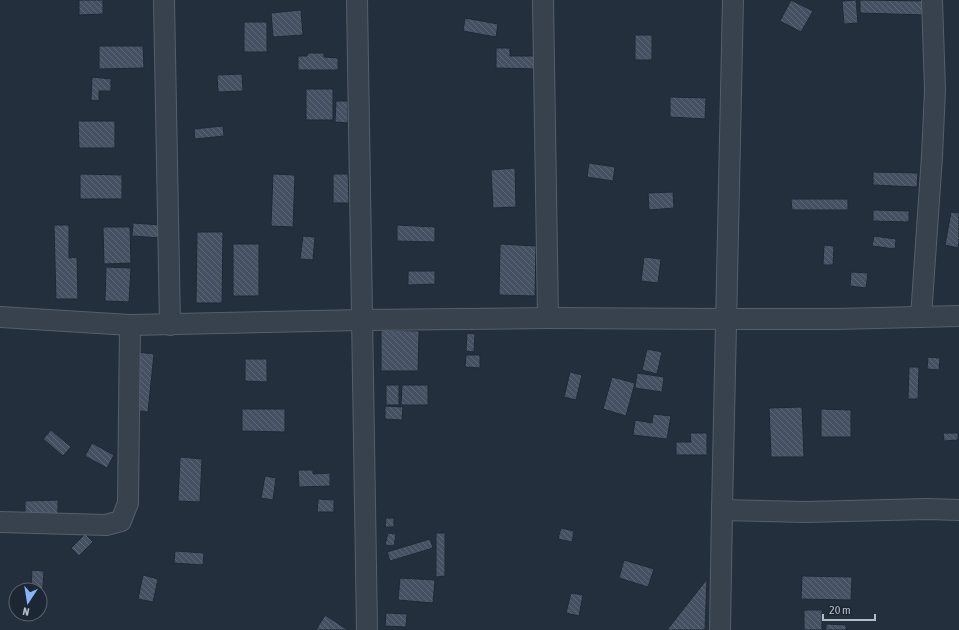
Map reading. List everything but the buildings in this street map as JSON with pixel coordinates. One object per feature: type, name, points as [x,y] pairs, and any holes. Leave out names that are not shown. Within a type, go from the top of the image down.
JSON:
[{"type":"street","points":[[164,0],[170,325]]},
{"type":"street","points":[[358,0],[367,630]]},
{"type":"street","points":[[543,0],[548,318]]},
{"type":"street","points":[[720,630],[733,0]]},
{"type":"street","points":[[921,317],[935,90],[932,0]]},
{"type":"street","points":[[0,317],[130,325],[170,325],[362,320],[548,318],[726,319],[959,316]]},
{"type":"street","points":[[0,522],[106,525],[121,521],[128,503],[130,325]]},
{"type":"street","points":[[722,510],[805,512],[928,509],[959,510]]}]
